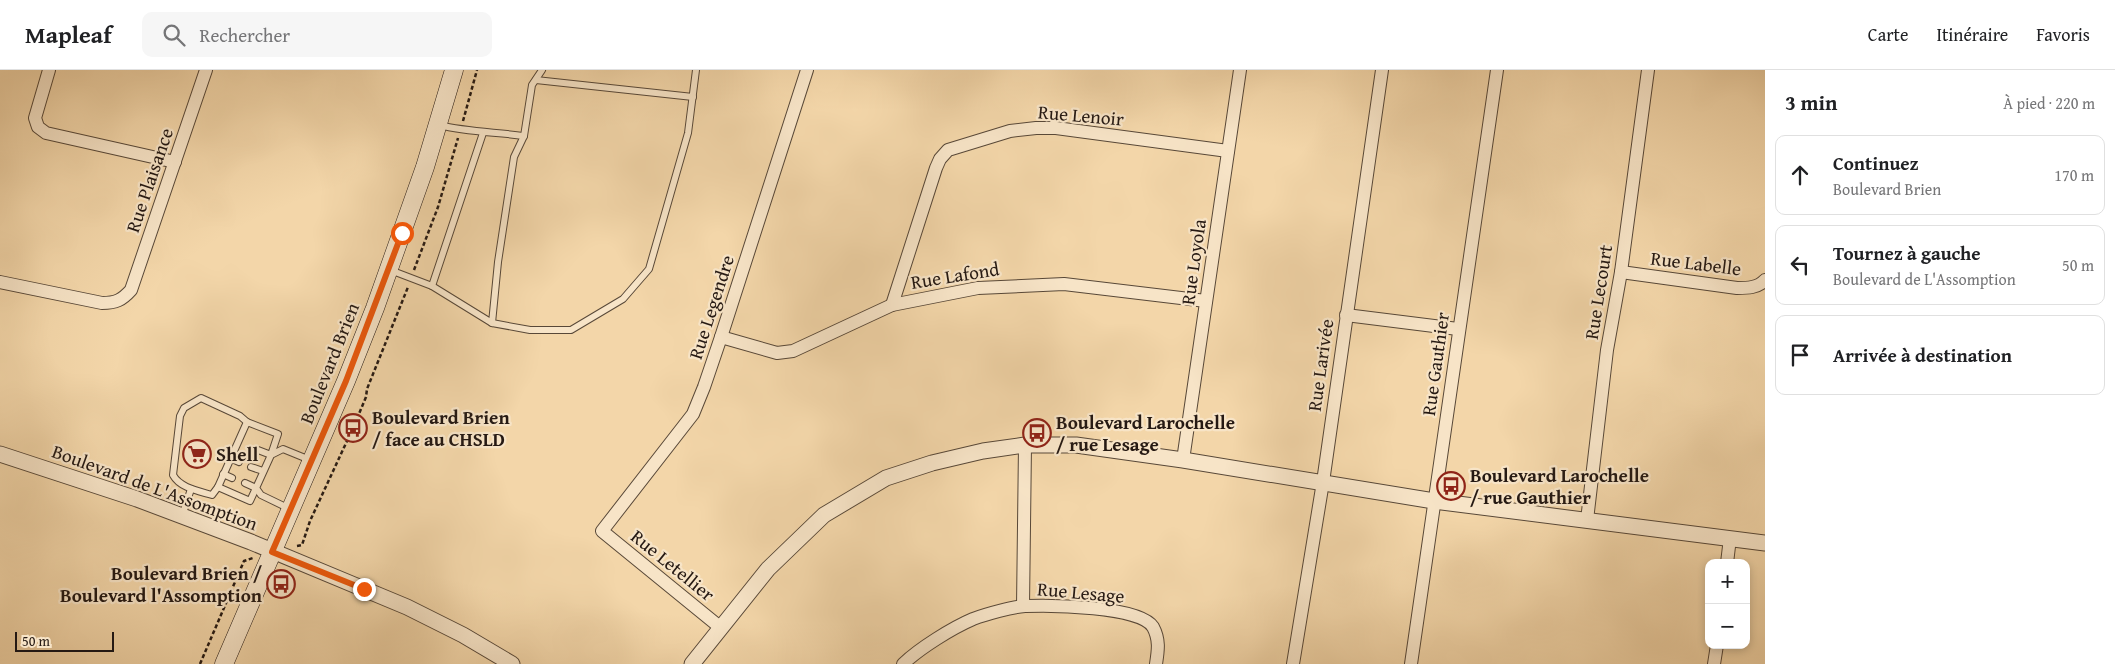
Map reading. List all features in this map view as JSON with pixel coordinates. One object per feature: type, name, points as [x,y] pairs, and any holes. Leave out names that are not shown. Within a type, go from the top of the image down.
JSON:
[{"type":"main road","name":"Boulevard Brien","points":[[224,664],[346,381],[389,269],[438,124],[454,70]]},
{"type":"street","points":[[49,70],[35,118],[38,127],[46,133],[175,162]]},
{"type":"street","name":"Rue Plaisance","points":[[0,282],[102,303],[113,303],[122,300],[131,290],[206,70]]},
{"type":"street","name":"Rue Legendre","points":[[602,531],[693,414],[721,338],[807,70]]},
{"type":"street","name":"Rue Loyola","points":[[1183,460],[1240,70]]},
{"type":"street","name":"Rue Larivée","points":[[1293,664],[1323,482],[1382,70]]},
{"type":"street","name":"Rue Gauthier","points":[[1411,664],[1497,70]]},
{"type":"street","name":"Rue Lecourt","points":[[1586,520],[1607,350],[1621,272],[1648,70]]},
{"type":"street","name":"Rue Lenoir","points":[[892,305],[936,168],[940,159],[948,150],[1010,131],[1056,128],[1228,152]]},
{"type":"street","name":"Rue Labelle","points":[[1621,272],[1737,288],[1751,288],[1762,284],[1765,280]]},
{"type":"street","name":"Rue Lafond","points":[[721,338],[777,353],[793,351],[892,305],[978,288],[1064,284],[1206,301]]},
{"type":"street","points":[[1346,315],[1458,330]]},
{"type":"street","points":[[692,664],[768,569],[824,515],[886,478],[932,463],[983,451],[1025,445],[1076,446],[1183,460],[1434,501],[1765,543]]},
{"type":"street","name":"Rue Lesage","points":[[1023,606],[1025,445]]},
{"type":"street","name":"Boulevard de L'Assomption","points":[[0,454],[137,499],[407,607],[463,635],[512,664]]},
{"type":"street","name":"Rue Letellier","points":[[602,531],[721,628]]},
{"type":"street","points":[[1727,559],[1730,538]]},
{"type":"street","name":"Rue Lesage","points":[[903,664],[918,650],[974,619],[1023,606],[1100,608],[1143,618],[1153,627],[1159,644],[1156,664]]},
{"type":"street","points":[[1714,664],[1716,649]]},
{"type":"lane","points":[[492,323],[498,262],[513,164],[524,136],[532,85],[542,70]]},
{"type":"lane","points":[[389,269],[432,286],[492,323],[530,330],[571,330],[623,299],[649,269],[688,133],[696,70]]},
{"type":"lane","points":[[536,80],[693,97]]},
{"type":"lane","points":[[438,124],[483,133],[495,132],[524,136]]},
{"type":"lane","points":[[432,286],[483,133]]},
{"type":"lane","points":[[218,487],[250,501],[271,455],[278,434],[247,422],[240,416],[200,398],[184,408],[180,416],[173,476],[176,480],[192,489],[212,495],[218,487],[247,422]]},
{"type":"lane","points":[[238,441],[246,444]]},
{"type":"lane","points":[[258,450],[271,455],[283,449],[312,460]]},
{"type":"lane","points":[[230,458],[239,462]]},
{"type":"lane","points":[[251,467],[263,472]]},
{"type":"lane","points":[[224,474],[232,478]]},
{"type":"lane","points":[[245,483],[256,488],[261,495],[290,509]]},
{"type":"lane","points":[[182,516],[192,489]]},
{"type":"path","points":[[463,120],[477,70]]},
{"type":"path","points":[[414,269],[438,207],[458,139]]},
{"type":"path","points":[[302,545],[310,521],[357,419],[366,397],[367,389],[408,288]]},
{"type":"path","points":[[200,664],[244,561]]},
{"type":"place","name":"Boulevard Brien / face au CHSLD","points":[[353,428]]},
{"type":"place","name":"Boulevard Larochelle / rue Lesage","points":[[1037,433]]},
{"type":"place","name":"Shell","points":[[197,454]]},
{"type":"place","name":"Boulevard Larochelle / rue Gauthier","points":[[1451,486]]},
{"type":"place","name":"Boulevard Brien / Boulevard l'Assomption","points":[[281,584]]},
{"type":"route","points":[[364,589],[272,552],[346,381],[402,233]]}]
